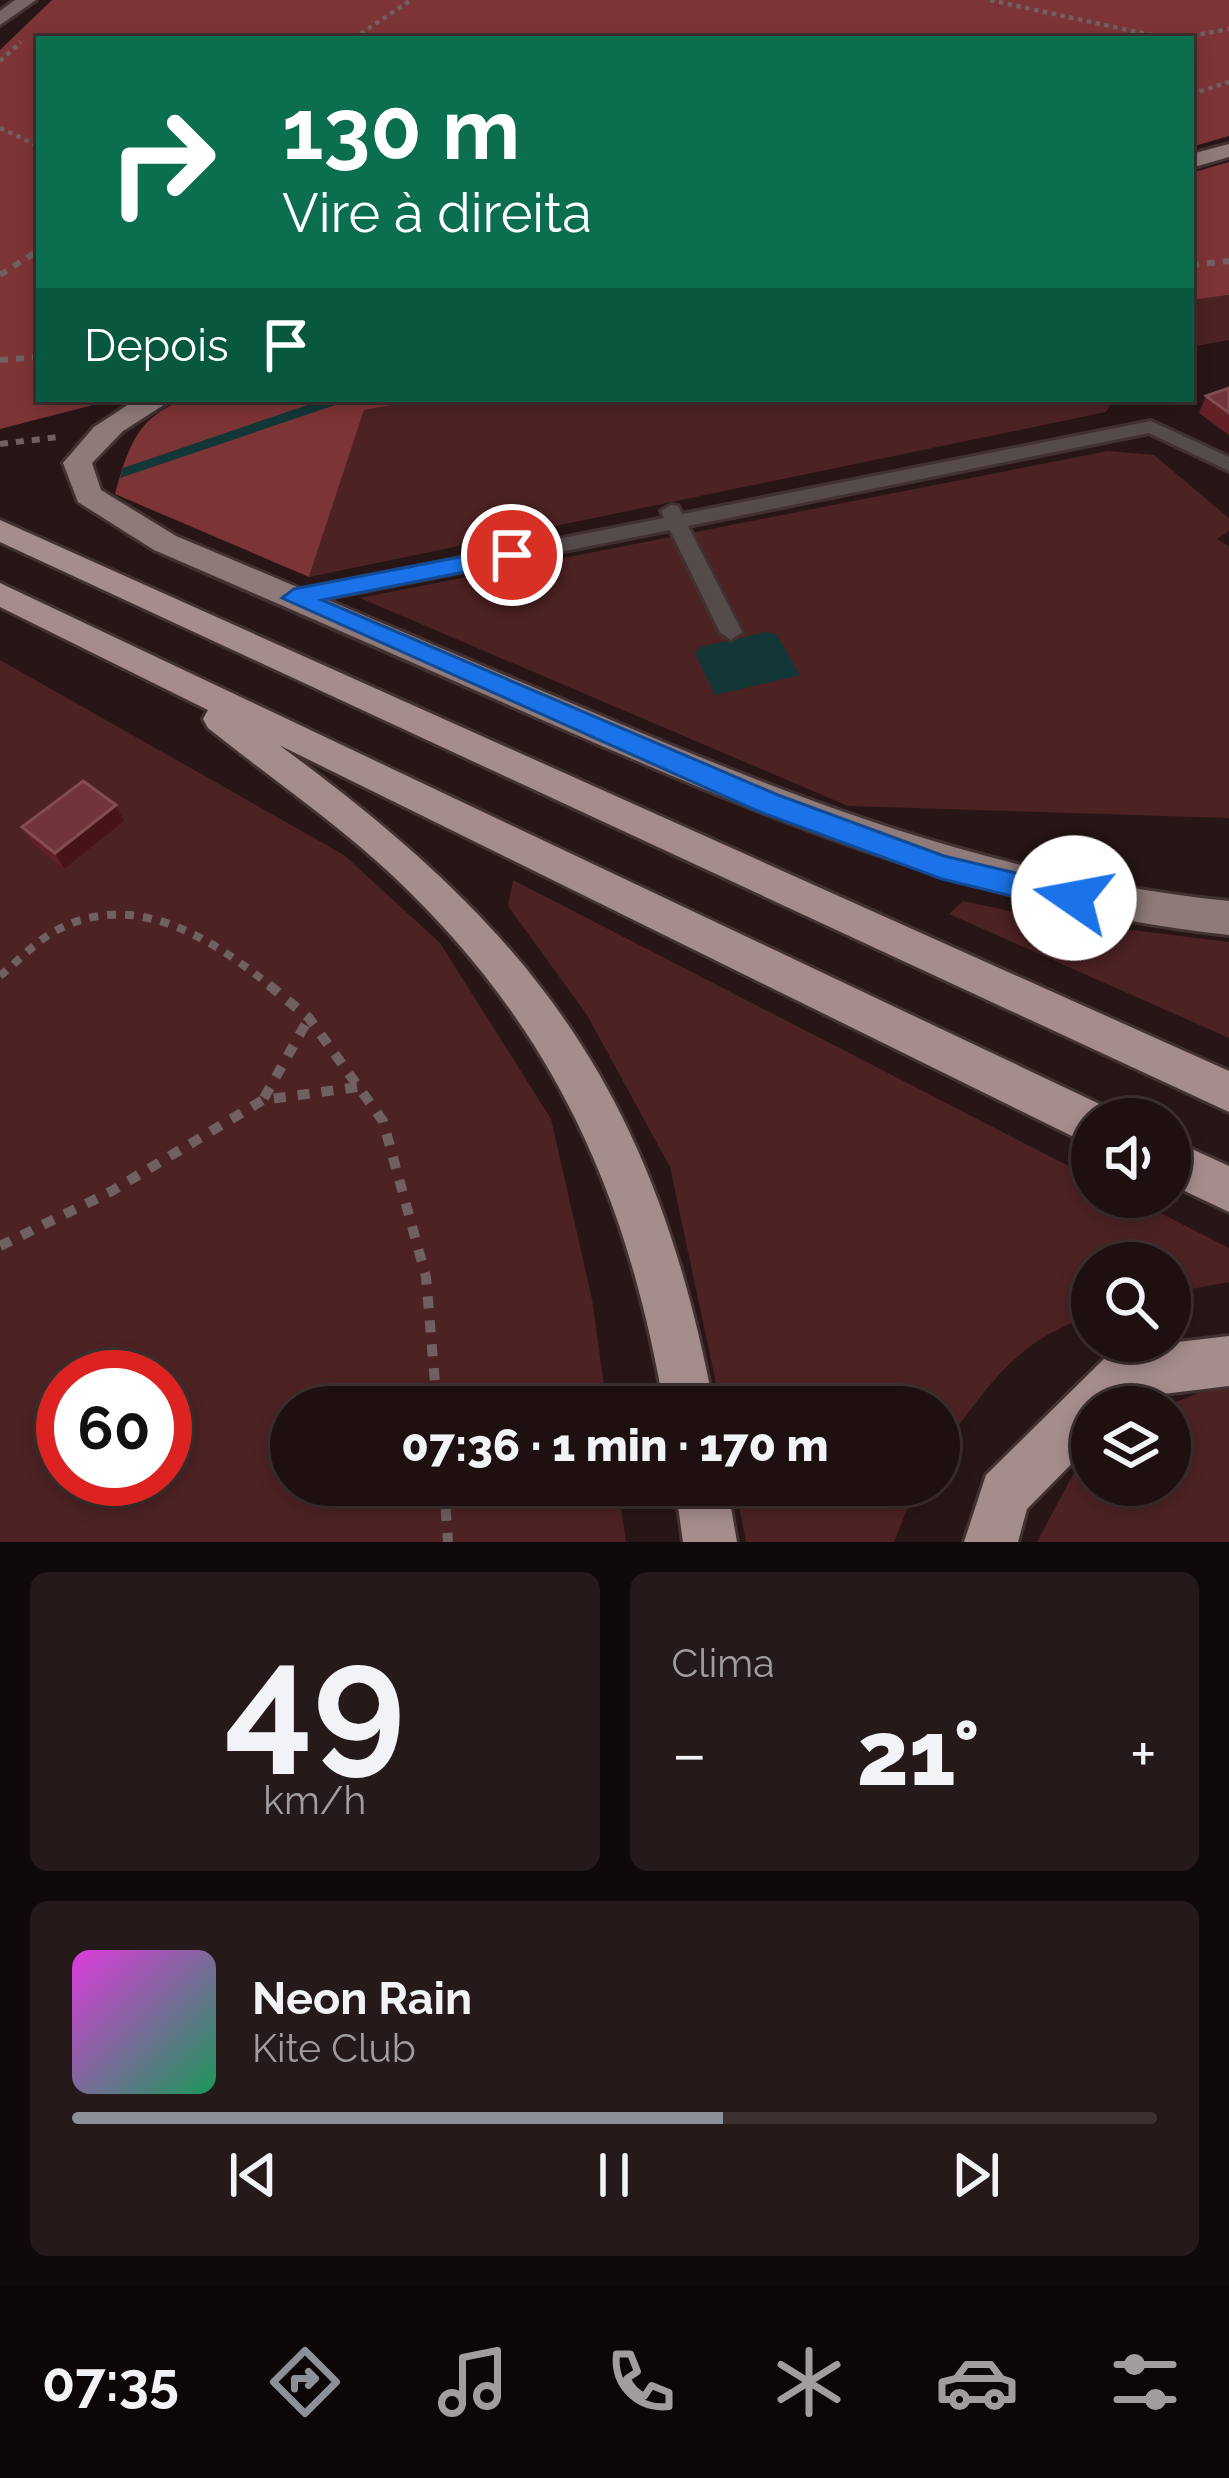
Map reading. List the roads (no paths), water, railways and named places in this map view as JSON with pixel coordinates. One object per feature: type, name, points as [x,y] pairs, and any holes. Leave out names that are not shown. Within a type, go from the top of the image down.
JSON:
[{"type":"highway","points":[[0,530],[1229,1092]]},
{"type":"highway","points":[[0,594],[1071,1114]]},
{"type":"highway","points":[[165,676],[407,866],[536,1002],[616,1137],[675,1312],[686,1386]]},
{"type":"highway","points":[[1191,1171],[1229,1190]]},
{"type":"highway","points":[[991,1542],[1005,1494],[1126,1373],[1229,1361]]},
{"type":"highway","points":[[704,1506],[710,1542]]},
{"type":"main road","points":[[1194,160],[1229,150]]},
{"type":"main road","points":[[152,402],[126,414],[94,439],[77,463],[88,495],[165,542],[768,803],[942,867],[1145,912],[1229,918]]},
{"type":"street","points":[[0,19],[27,0]]},
{"type":"lane","points":[[294,598],[673,516],[1151,427],[1229,465]]},
{"type":"lane","points":[[673,516],[731,632]]},
{"type":"water","points":[[316,402],[344,402],[120,478],[123,468]]},
{"type":"water","points":[[767,632],[777,635],[800,675],[715,695],[695,654],[700,647]]}]
